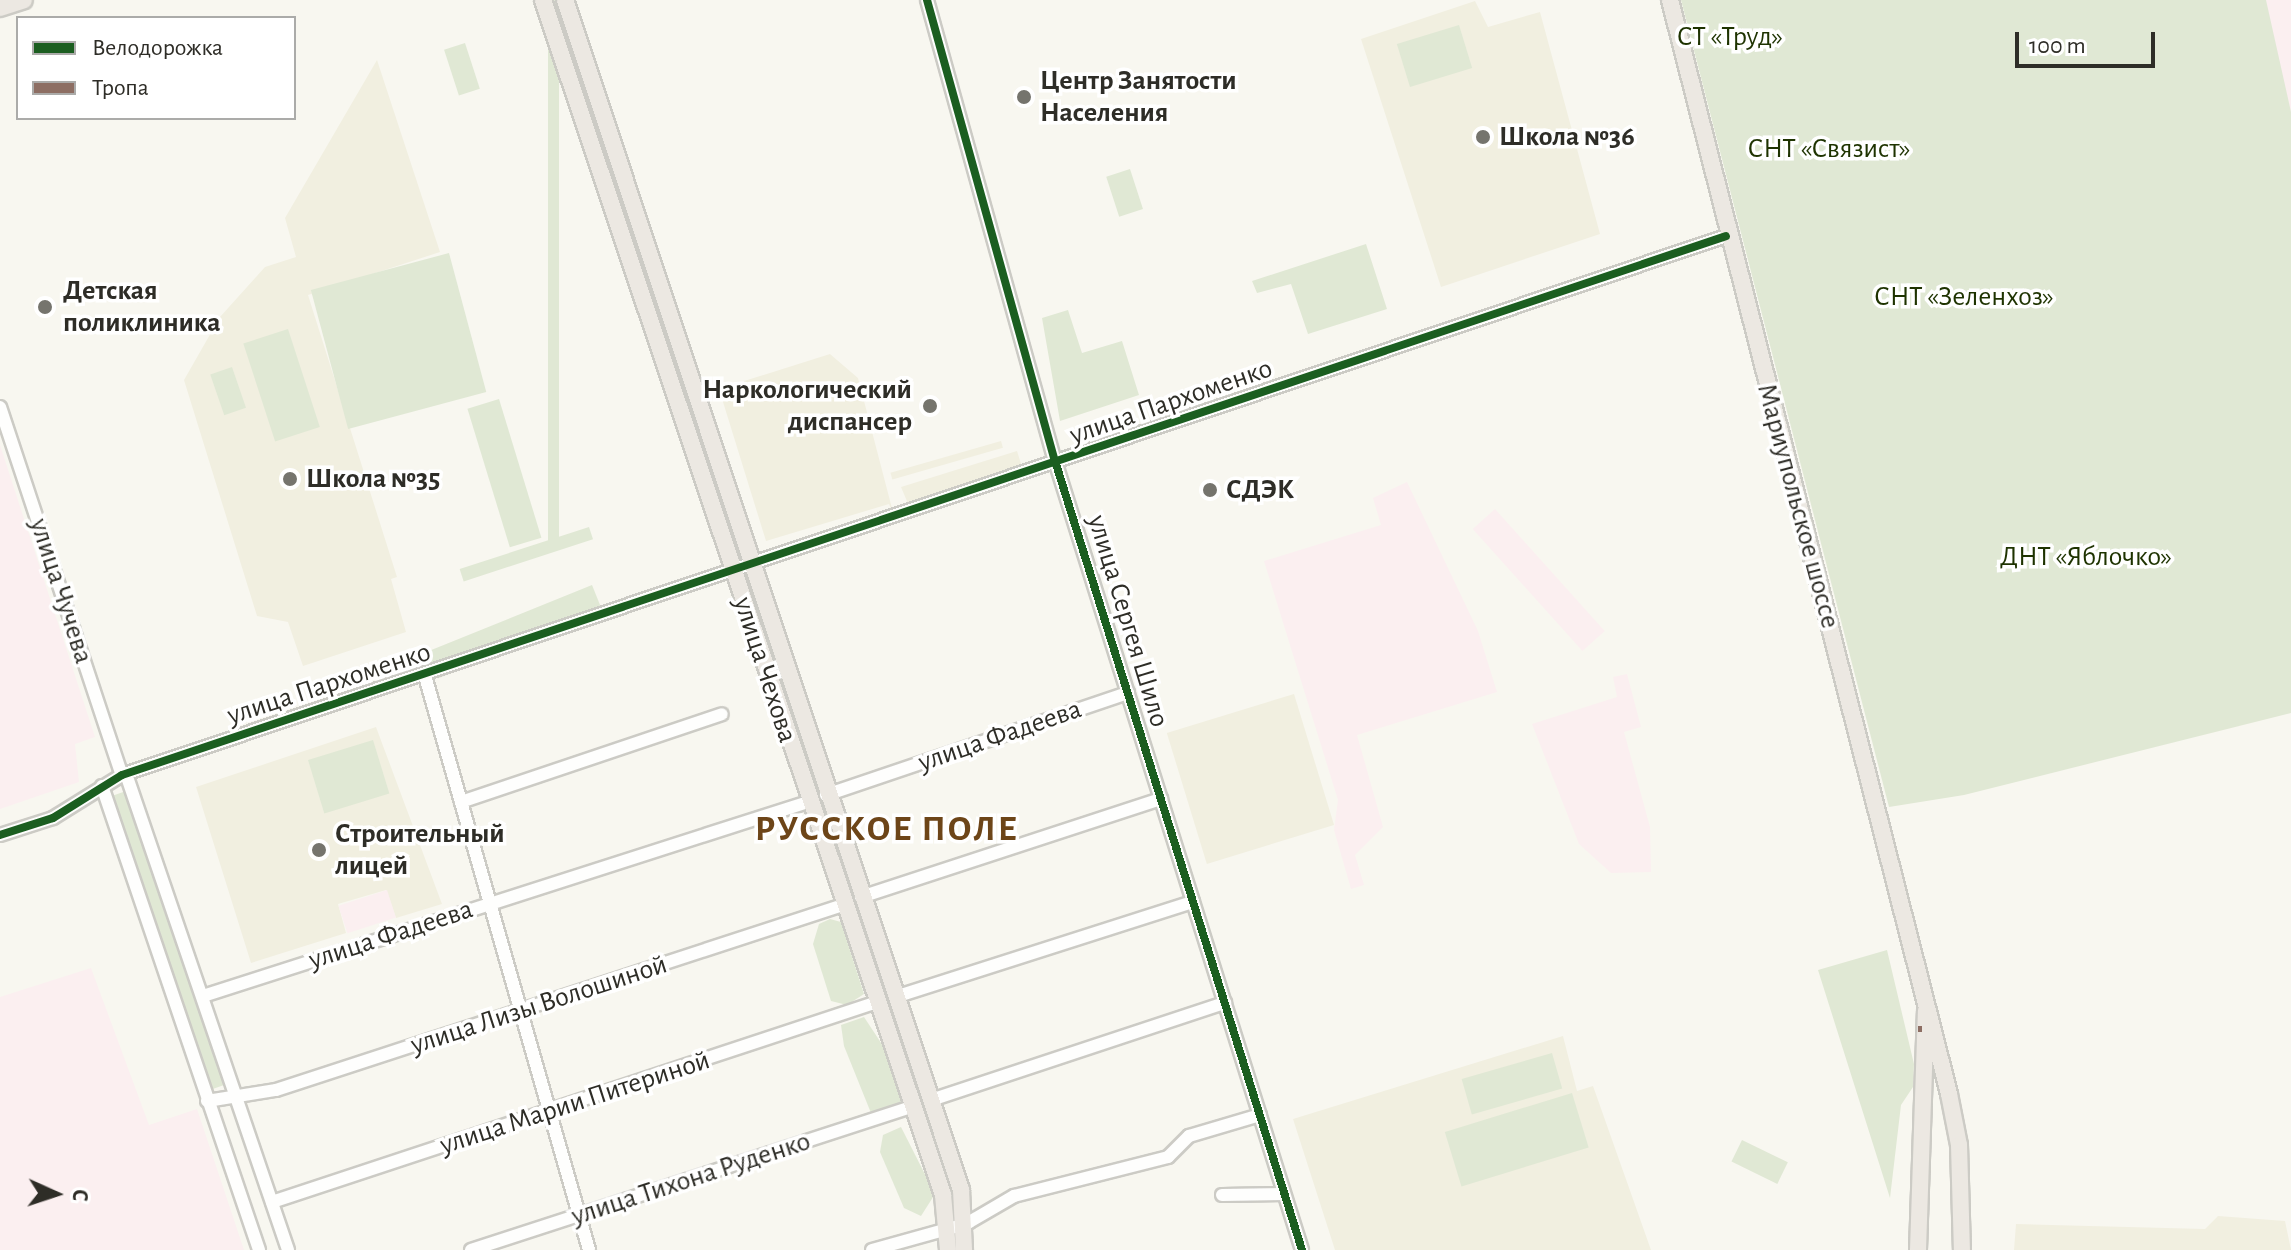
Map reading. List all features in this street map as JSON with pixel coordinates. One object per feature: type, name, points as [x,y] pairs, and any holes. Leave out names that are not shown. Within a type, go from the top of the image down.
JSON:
[{"type":"main road","points":[[0,8],[24,0]]},
{"type":"main road","name":"улица Чехова","points":[[543,0],[808,802],[912,1107],[958,1226],[948,1250]]},
{"type":"main road","name":"улица Чехова","points":[[565,0],[826,795],[931,1100],[964,1250]]},
{"type":"main road","name":"Мариупольское шоссе","points":[[1670,0],[1726,236],[1959,1145],[1962,1250]]},
{"type":"main road","points":[[808,802],[826,795]]},
{"type":"main road","name":"Мариупольское шоссе","points":[[1918,1250],[1926,1011]]},
{"type":"street","name":"улица Сергея Шило","points":[[927,0],[1056,464],[1302,1250]]},
{"type":"street","name":"улица Пархоменко","points":[[0,835],[53,818],[124,774],[752,569],[1726,236]]},
{"type":"street","name":"улица Чучева","points":[[0,407],[288,1250]]},
{"type":"street","points":[[425,676],[589,1250]]},
{"type":"street","name":"улица Фадеева","points":[[826,795],[1128,693]]},
{"type":"street","points":[[461,802],[722,714]]},
{"type":"street","points":[[102,786],[259,1250]]},
{"type":"street","points":[[861,897],[1161,799]]},
{"type":"street","name":"улица Фадеева","points":[[203,996],[808,802]]},
{"type":"street","points":[[895,997],[1193,902]]},
{"type":"street","name":"улица Лизы Волошиной","points":[[232,1093],[276,1090],[843,905]]},
{"type":"street","name":"улица Марии Питериной","points":[[272,1202],[877,1002]]},
{"type":"street","points":[[931,1100],[1225,1003]]},
{"type":"street","points":[[207,1101],[232,1093]]},
{"type":"street","name":"улица Тихона Руденко","points":[[471,1250],[912,1107]]},
{"type":"street","points":[[872,1250],[958,1226],[1014,1196],[1168,1157],[1189,1136],[1260,1115]]},
{"type":"street","points":[[1222,1195],[1284,1194]]},
{"type":"shaded area","points":[[2266,0],[2291,0],[2291,112],[2272,37]]},
{"type":"shaded area","name":"Школа №36","points":[[1475,1],[1488,27],[1540,12],[1600,234],[1441,287],[1361,39]]},
{"type":"shaded area","name":"Школа №35","points":[[377,60],[440,252],[308,295],[397,577],[391,579],[406,632],[303,666],[288,622],[257,616],[184,380],[220,317],[265,267],[296,257],[285,218]]},
{"type":"shaded area","points":[[830,354],[858,378],[894,516],[889,504],[766,541],[719,389]]},
{"type":"shaded area","points":[[1001,441],[1003,448],[892,479],[890,473]]},
{"type":"shaded area","points":[[0,445],[95,737],[75,744],[79,782],[0,809]]},
{"type":"shaded area","points":[[1017,451],[1022,467],[909,506],[901,487]]},
{"type":"shaded area","points":[[1407,482],[1478,631],[1497,692],[1357,735],[1383,827],[1355,855],[1364,885],[1351,889],[1334,830],[1338,800],[1264,561],[1381,525],[1373,498]]},
{"type":"shaded area","points":[[1495,509],[1605,631],[1582,651],[1473,529]]},
{"type":"shaded area","points":[[1627,674],[1641,727],[1624,732],[1650,827],[1651,872],[1611,873],[1579,844],[1532,724],[1617,697],[1613,677]]},
{"type":"shaded area","points":[[1294,694],[1334,825],[1207,864],[1167,733]]},
{"type":"shaded area","name":"Строительный лицей","points":[[376,727],[442,904],[396,918],[386,890],[338,904],[346,933],[251,963],[196,787]]},
{"type":"shaded area","points":[[387,890],[396,918],[347,933],[338,906]]},
{"type":"shaded area","points":[[91,968],[149,1125],[197,1109],[244,1250],[0,1250],[0,997]]},
{"type":"shaded area","points":[[1563,1036],[1577,1091],[1593,1086],[1651,1250],[1335,1250],[1293,1119]]},
{"type":"shaded area","points":[[2218,1216],[2285,1221],[2291,1250],[2014,1250],[2016,1224],[2205,1229]]},
{"type":"green space","points":[[548,0],[559,0],[559,547],[548,547]]},
{"type":"green space","points":[[1681,0],[2266,0],[2291,112],[2291,713],[1964,795],[1889,807]]},
{"type":"green space","points":[[1459,25],[1472,68],[1410,87],[1397,44]]},
{"type":"green space","points":[[465,43],[480,89],[459,95],[444,50]]},
{"type":"green space","points":[[1130,169],[1143,209],[1119,217],[1106,177]]},
{"type":"green space","points":[[1366,244],[1387,309],[1308,334],[1291,284],[1257,293],[1252,281]]},
{"type":"green space","points":[[449,253],[486,392],[348,429],[311,290]]},
{"type":"green space","points":[[1068,310],[1082,353],[1122,341],[1139,395],[1060,421],[1042,318]]},
{"type":"green space","points":[[288,329],[320,427],[275,441],[243,344]]},
{"type":"green space","points":[[232,367],[246,408],[224,415],[210,374]]},
{"type":"green space","points":[[499,399],[541,538],[510,547],[467,409]]},
{"type":"green space","points":[[589,527],[593,539],[464,581],[460,569]]},
{"type":"green space","points":[[592,585],[603,612],[438,679],[427,652]]},
{"type":"green space","points":[[373,740],[389,794],[324,813],[308,760]]},
{"type":"green space","points":[[126,791],[227,1084],[213,1089],[112,796]]},
{"type":"green space","points":[[828,812],[957,1193],[956,1219],[820,814]]},
{"type":"green space","points":[[830,919],[841,922],[864,994],[847,1005],[831,1001],[813,944],[819,924]]},
{"type":"green space","points":[[1887,950],[1914,1064],[1913,1087],[1901,1105],[1890,1198],[1818,970]]},
{"type":"green space","points":[[864,1017],[891,1058],[902,1103],[895,1113],[871,1113],[844,1046],[841,1025]]},
{"type":"green space","points":[[1552,1053],[1562,1089],[1472,1114],[1462,1079]]},
{"type":"green space","points":[[1572,1093],[1589,1148],[1461,1186],[1445,1132]]},
{"type":"green space","points":[[901,1127],[935,1194],[921,1216],[904,1208],[880,1152],[883,1135]]},
{"type":"green space","points":[[1742,1140],[1788,1162],[1777,1184],[1731,1162]]},
{"type":"cycle path","points":[[927,0],[1056,464],[1302,1250]]},
{"type":"cycle path","points":[[0,835],[53,818],[122,775],[1726,236]]},
{"type":"place","name":"Центр Занятости Населения","points":[[1024,97]]},
{"type":"place","name":"Школа №36","points":[[1483,137]]},
{"type":"place","name":"Детская поликлиника","points":[[45,307]]},
{"type":"place","name":"Наркологический диспансер","points":[[930,406]]},
{"type":"place","name":"Школа №35","points":[[290,479]]},
{"type":"place","name":"СДЭК","points":[[1210,490]]},
{"type":"place","name":"Строительный лицей","points":[[319,850]]},
{"type":"district","name":"РУССКОЕ ПОЛЕ","points":[[887,830]]},
{"type":"park label","name":"СТ «Труд»","points":[[1730,37]]},
{"type":"park label","name":"СНТ «Связист»","points":[[1829,149]]},
{"type":"park label","name":"СНТ «Зеленхоз»","points":[[1964,297]]},
{"type":"park label","name":"ДНТ «Яблочко»","points":[[2086,557]]}]
